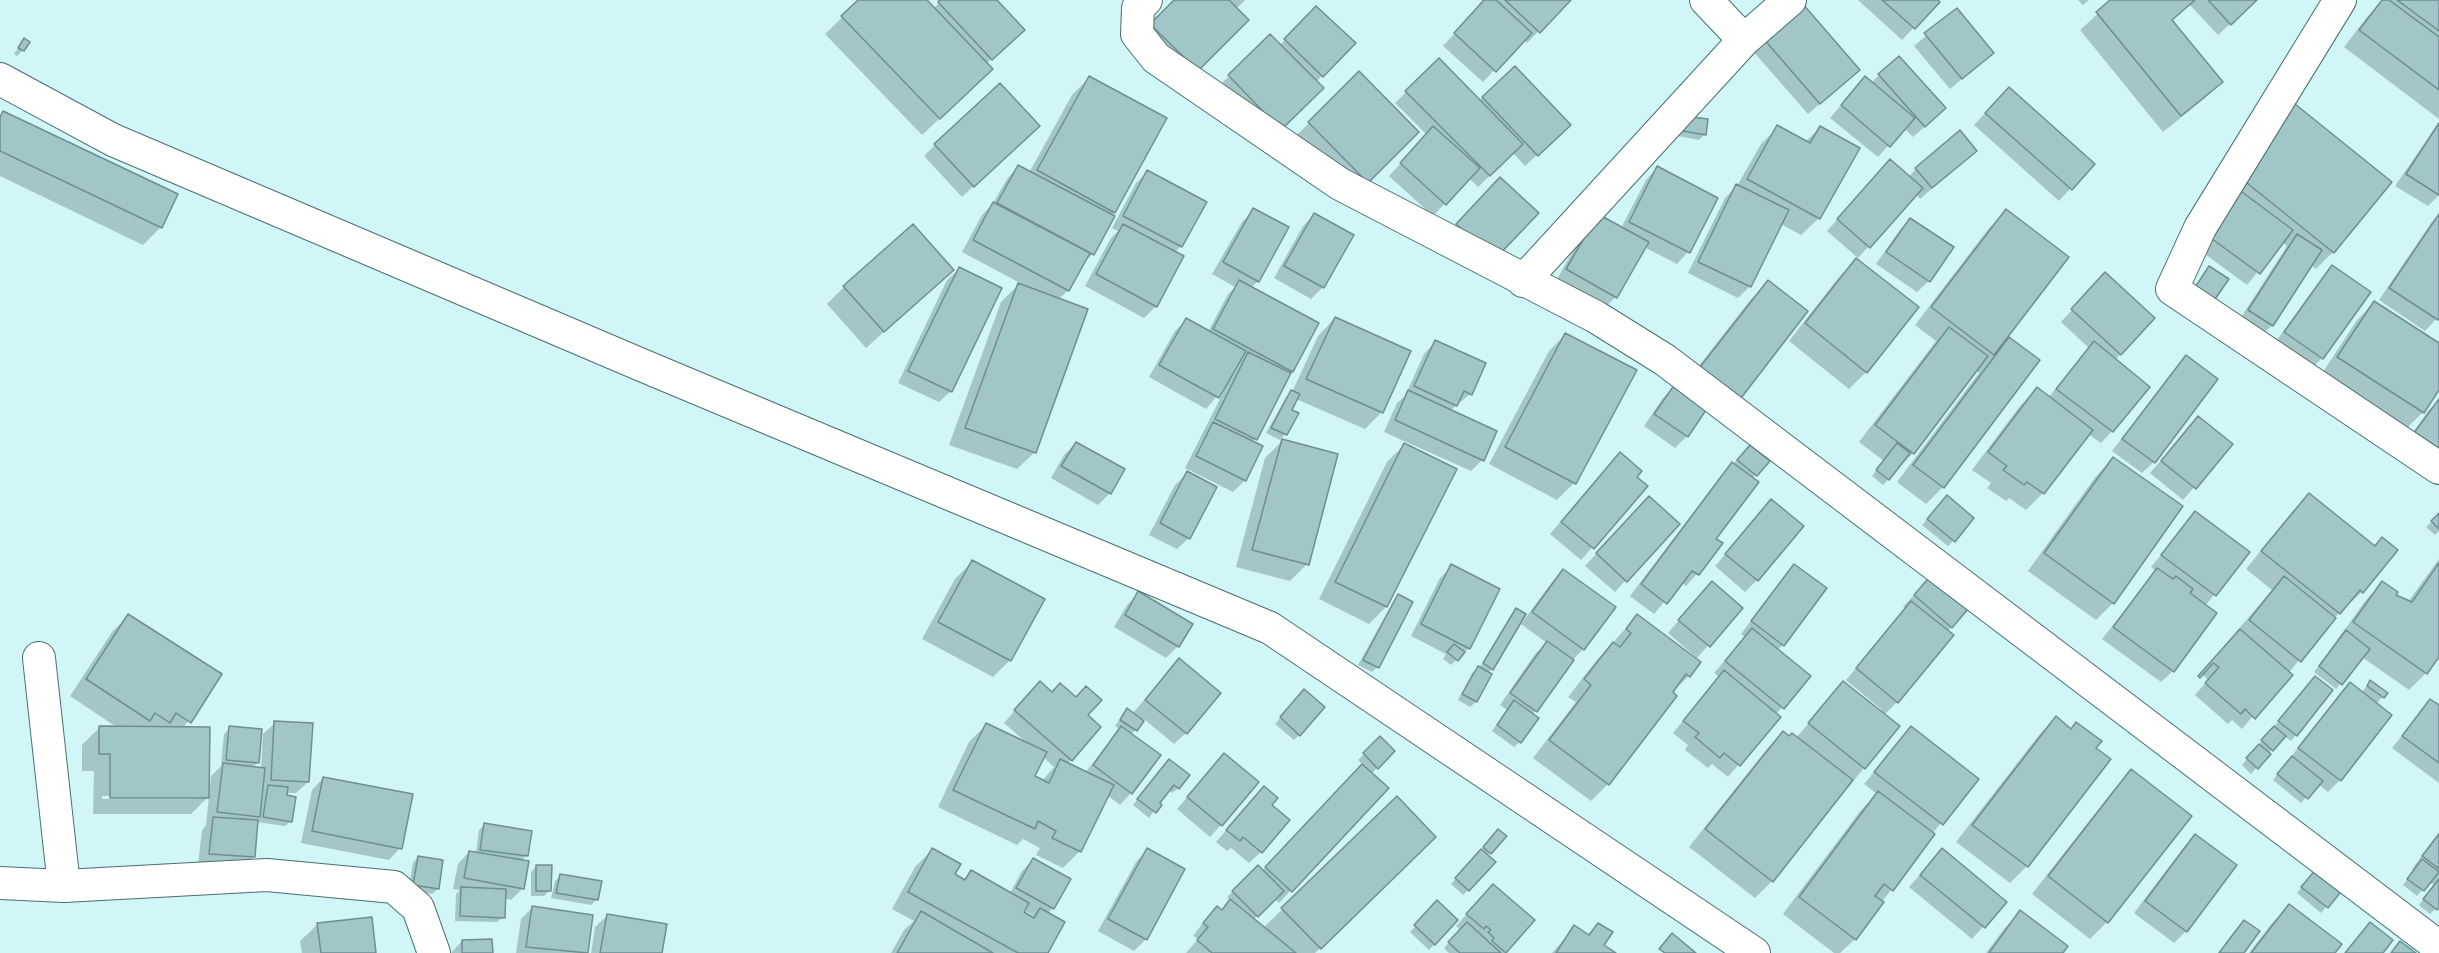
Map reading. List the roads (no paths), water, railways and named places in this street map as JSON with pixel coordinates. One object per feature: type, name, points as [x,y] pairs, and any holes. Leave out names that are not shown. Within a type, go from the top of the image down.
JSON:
[{"type":"street","points":[[1146,0],[1138,8],[1137,34],[1156,58],[1340,184],[1596,317],[1665,360],[2439,947]]},
{"type":"street","points":[[1706,0],[1744,40]]},
{"type":"street","points":[[1523,281],[1744,40],[1790,0]]},
{"type":"street","points":[[2340,0],[2200,228],[2172,289],[2439,468]]},
{"type":"street","points":[[0,79],[113,140],[655,371],[1270,628],[1754,953]]},
{"type":"street","points":[[39,658],[64,885]]},
{"type":"street","points":[[0,883],[64,885],[267,875],[394,887],[418,908],[434,953]]}]
